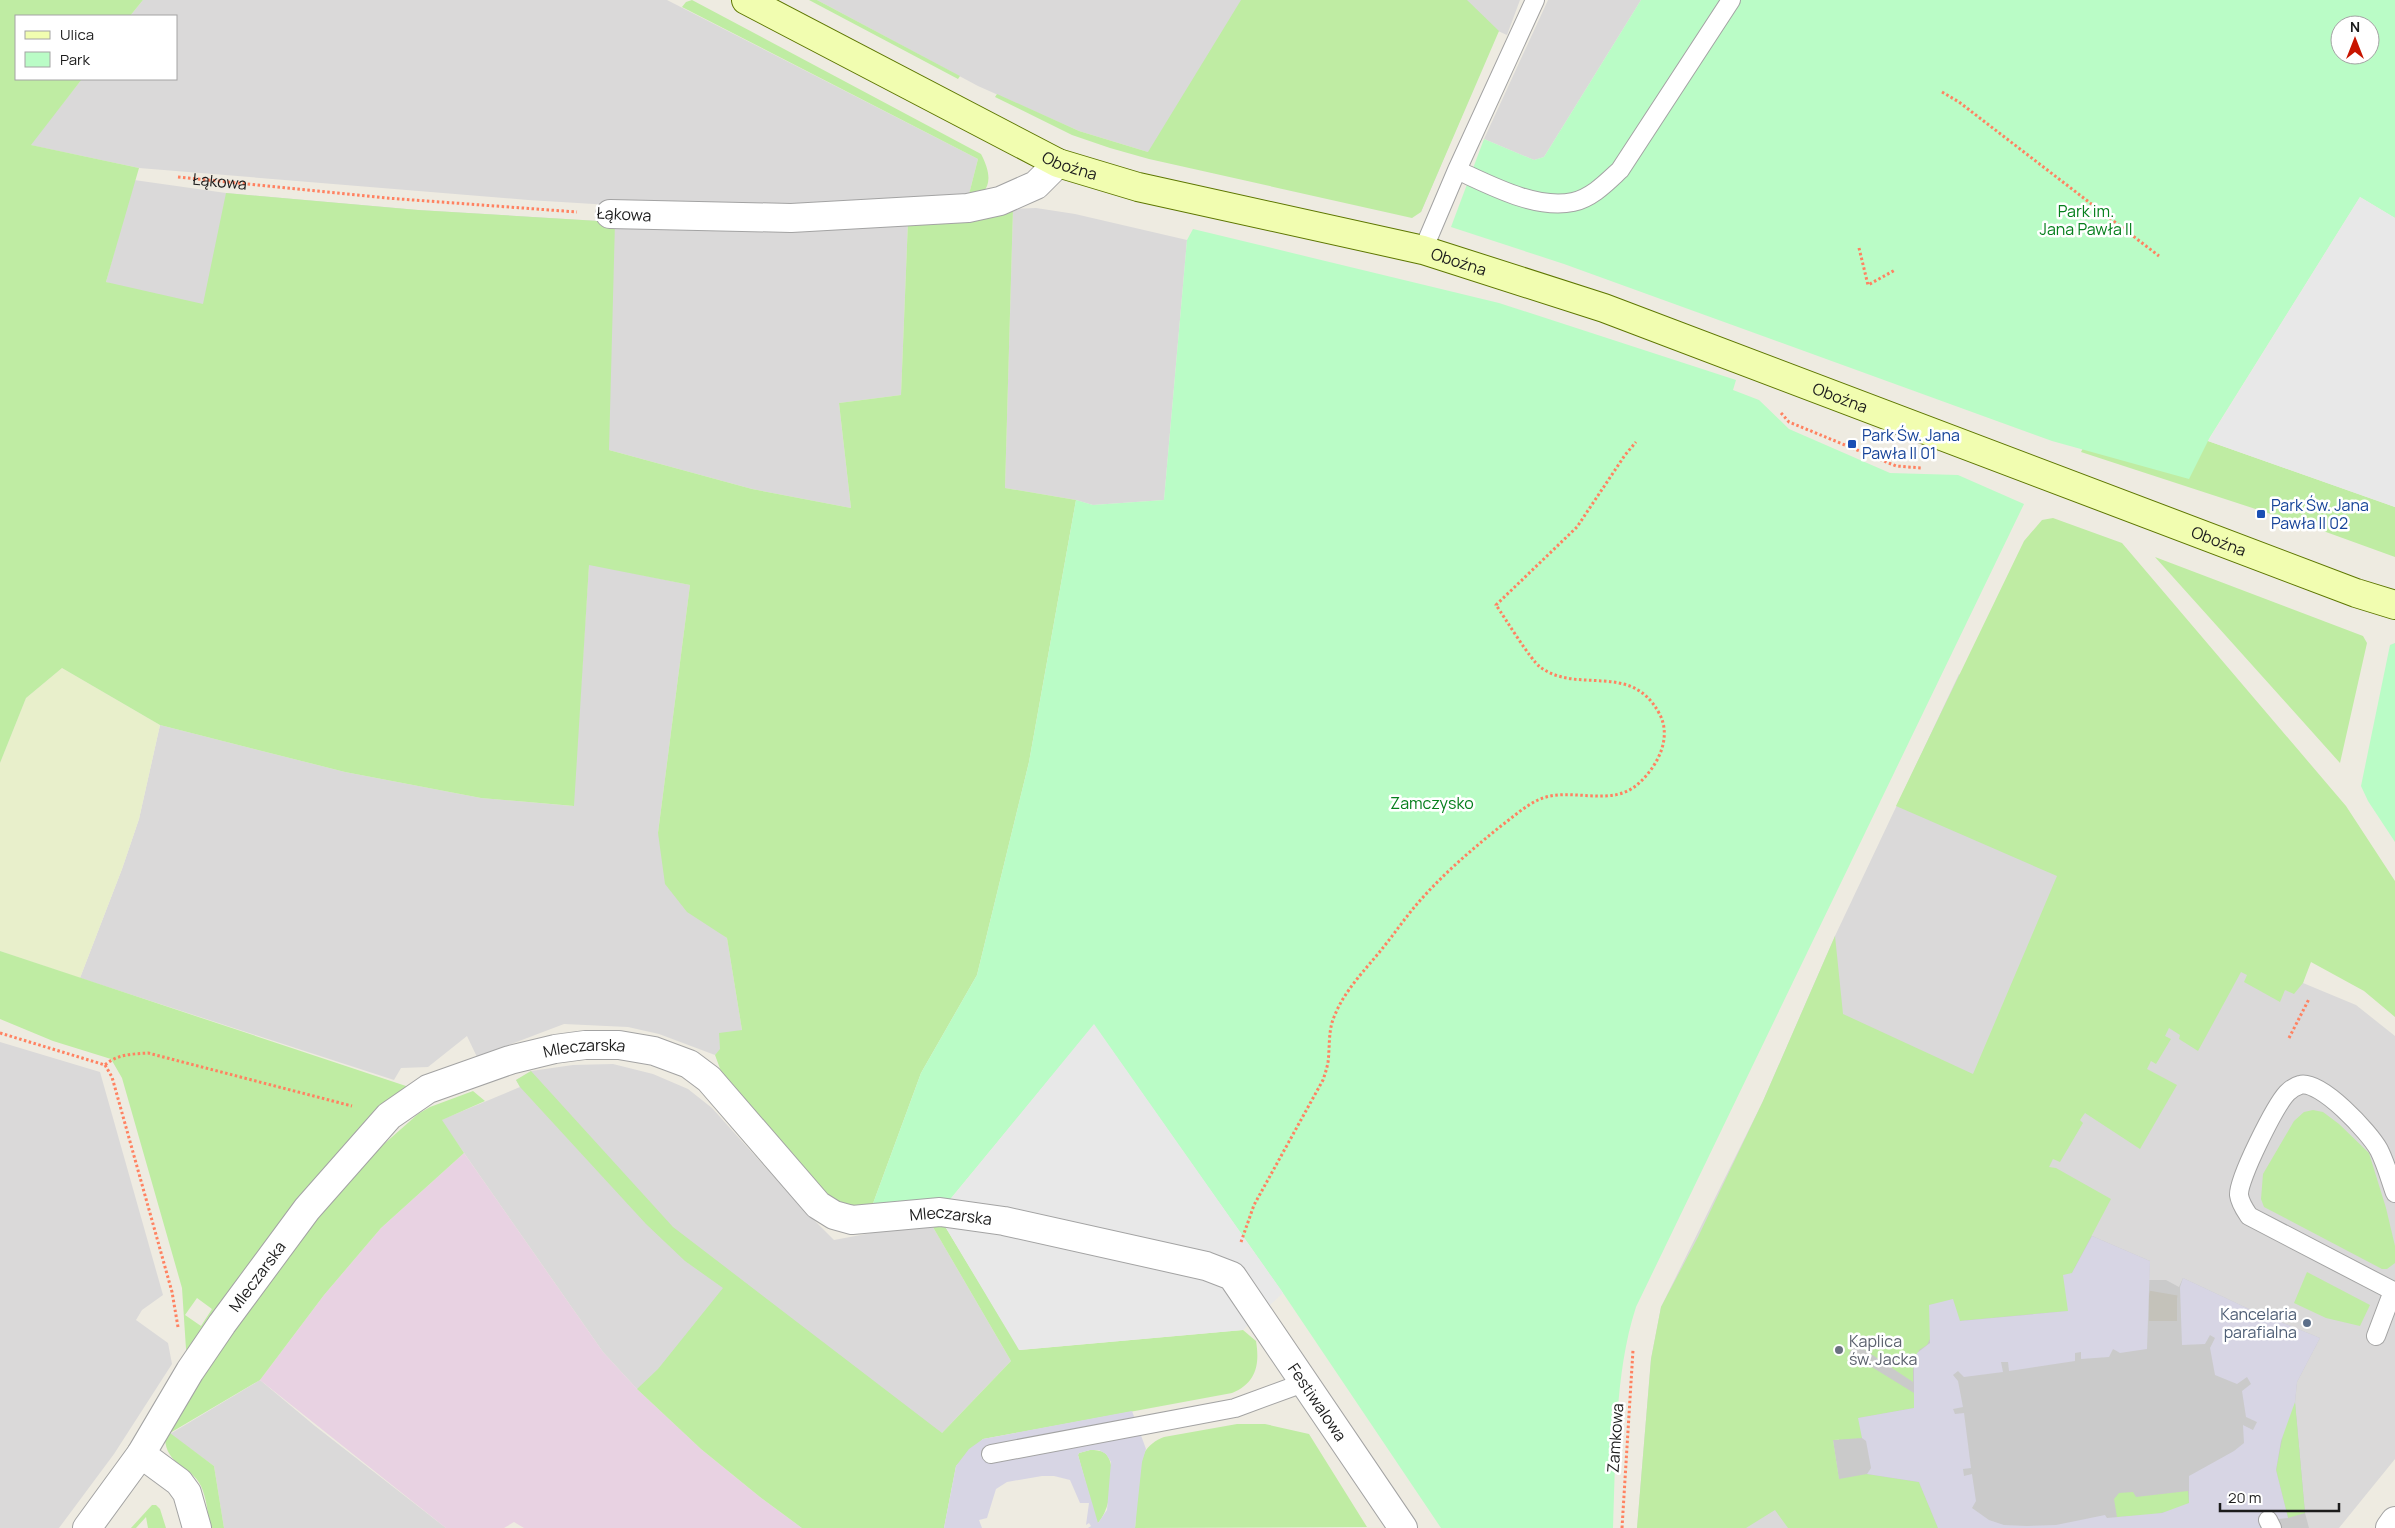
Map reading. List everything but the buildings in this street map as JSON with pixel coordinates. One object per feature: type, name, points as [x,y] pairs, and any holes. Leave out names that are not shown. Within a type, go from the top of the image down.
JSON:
[{"type":"street","name":"Oboźna","points":[[746,0],[1058,163],[1147,190],[1423,250],[1604,308],[2015,465],[2356,593],[2395,605]]},
{"type":"street","name":"Łąkowa","points":[[610,214],[791,218],[968,208],[1000,201],[1036,185],[1058,163]]},
{"type":"street","name":"Mleczarska","points":[[87,1528],[142,1454],[190,1371],[222,1324],[307,1209],[388,1116],[428,1089],[510,1060],[555,1049],[585,1045],[610,1045],[654,1051],[689,1064],[709,1079],[818,1205],[834,1215],[862,1220],[940,1212],[1004,1221],[1206,1266],[1232,1276]]},
{"type":"street","name":"Festiwalowa","points":[[1232,1276],[1306,1382],[1403,1528]]},
{"type":"street","points":[[142,1454],[179,1482],[187,1494],[197,1528]]},
{"type":"street","points":[[2390,1528],[2395,1521]]},
{"type":"lane","name":"Oboźna","points":[[1423,250],[1457,170],[1535,0]]},
{"type":"lane","points":[[1457,170],[1512,194],[1536,200],[1573,202],[1603,187],[1620,170],[1731,0]]},
{"type":"lane","points":[[2376,1336],[2394,1292],[2249,1216],[2239,1196],[2247,1166],[2283,1099],[2295,1088],[2307,1084],[2319,1089],[2344,1108],[2379,1149],[2395,1193]]},
{"type":"lane","points":[[991,1454],[1235,1408],[1306,1382]]},
{"type":"path","points":[[1942,92],[1959,102],[2159,256]]},
{"type":"path","name":"Łąkowa","points":[[178,177],[386,198],[610,214]]},
{"type":"path","points":[[1859,248],[1868,285],[1895,270]]},
{"type":"path","points":[[1232,1276],[1254,1205],[1323,1080],[1328,1064],[1331,1026],[1334,1016],[1350,989],[1418,903],[1479,843],[1518,812],[1539,799],[1555,795],[1608,796],[1624,793],[1637,785],[1652,769],[1660,755],[1664,728],[1660,714],[1643,693],[1634,686],[1561,676],[1539,666],[1496,605],[1577,527],[1625,455],[1636,442]]},
{"type":"path","points":[[2289,1038],[2309,999]]},
{"type":"path","points":[[0,1032],[105,1065],[112,1077],[172,1292],[178,1330]]},
{"type":"path","points":[[105,1065],[111,1059],[129,1054],[148,1053],[388,1116]]},
{"type":"path","name":"Zamkowa","points":[[1622,1528],[1633,1350]]},
{"type":"shaded area","points":[[143,0],[667,0],[978,159],[967,202],[627,206],[528,200],[139,168],[30,145],[81,80],[178,80],[178,15],[131,15]]},
{"type":"shaded area","points":[[817,0],[1520,0],[1507,35],[1498,31],[1421,212],[1148,152],[1079,131],[978,86]]},
{"type":"shaded area","points":[[1548,0],[1641,0],[1544,157],[1534,160],[1484,139]]},
{"type":"shaded area","points":[[134,180],[226,193],[418,210],[615,222],[908,221],[901,395],[839,403],[851,508],[752,489],[609,450],[106,282]]},
{"type":"shaded area","points":[[2360,197],[2395,218],[2395,507],[2208,441]]},
{"type":"shaded area","points":[[1036,208],[1075,214],[1187,240],[1164,500],[1093,505],[1076,500],[1005,488],[1013,209]]},
{"type":"shaded area","points":[[589,564],[690,585],[658,833],[714,928],[727,938],[742,1030],[715,1055],[659,1034],[628,1027],[564,1024],[477,1057],[467,1036],[428,1067],[401,1068],[394,1080],[80,978],[139,819],[160,725],[345,772],[481,798],[573,806]]},
{"type":"shaded area","points":[[1959,674],[2306,972],[2303,983],[2356,1005],[2395,1036],[2395,1459],[2339,1528],[1637,1528],[1651,1359],[1661,1307],[1763,1101],[1835,936]]},
{"type":"shaded area","points":[[1094,1024],[1283,1293],[1243,1330],[1019,1350],[943,1223],[940,1212]]},
{"type":"shaded area","points":[[0,1042],[100,1072],[163,1295],[142,1310],[136,1320],[168,1343],[172,1364],[114,1454],[59,1528],[0,1528]]},
{"type":"shaded area","points":[[613,1064],[653,1074],[688,1089],[712,1108],[802,1208],[834,1240],[930,1222],[1011,1361],[942,1433],[802,1528],[637,1389],[603,1352],[441,1120],[520,1087],[516,1080],[531,1071],[573,1065]]},
{"type":"shaded area","points":[[464,1153],[603,1352],[637,1389],[701,1449],[802,1528],[524,1528],[514,1522],[504,1528],[446,1528],[260,1380],[324,1295],[381,1228]]},
{"type":"shaded area","points":[[2092,1236],[2150,1261],[2149,1280],[2166,1280],[2179,1287],[2183,1278],[2249,1309],[2320,1338],[2297,1382],[2295,1402],[2305,1513],[2309,1528],[1880,1528],[1839,1480],[1833,1440],[1839,1440],[1826,1329]]},
{"type":"shaded area","points":[[2092,1236],[2150,1261],[2147,1349],[2120,1353],[2113,1349],[2109,1357],[2081,1359],[2081,1352],[2075,1353],[2075,1361],[2009,1371],[2008,1362],[2001,1362],[2003,1372],[1964,1377],[1958,1371],[1953,1375],[1958,1381],[1963,1407],[1953,1409],[1955,1414],[1964,1413],[1971,1468],[1963,1469],[1964,1476],[1972,1474],[1976,1501],[1972,1508],[1989,1520],[2004,1525],[2027,1526],[2056,1525],[2105,1515],[2107,1518],[2162,1513],[2189,1503],[2189,1476],[2234,1451],[2244,1443],[2243,1425],[2253,1430],[2257,1422],[2246,1417],[2242,1391],[2251,1384],[2247,1377],[2237,1384],[2215,1375],[2210,1348],[2215,1338],[2210,1335],[2205,1344],[2182,1345],[2180,1287],[2183,1278],[2249,1309],[2320,1338],[2297,1382],[2295,1402],[2281,1441],[2276,1470],[2288,1518],[2268,1520],[2260,1528],[1938,1528],[1919,1482],[1867,1474],[1871,1468],[1866,1441],[1862,1438],[1858,1418],[1914,1408],[1914,1361],[1917,1353],[1930,1343],[1929,1305],[1953,1299],[1960,1321],[2068,1311],[2063,1275],[2072,1273]]},
{"type":"shaded area","points":[[260,1380],[315,1426],[446,1528],[224,1528],[214,1466],[170,1434]]},
{"type":"shaded area","points":[[1132,1411],[1146,1449],[1142,1462],[1135,1528],[1088,1528],[1091,1526],[1089,1523],[1086,1525],[1089,1503],[1080,1503],[1070,1480],[1054,1476],[1042,1476],[1007,1482],[996,1489],[987,1518],[979,1520],[982,1528],[944,1528],[956,1466],[969,1449],[983,1439]],"holes":[[[1090,1450],[1099,1450],[1106,1454],[1111,1462],[1107,1510],[1098,1523],[1078,1455]]]},
{"type":"green space","points":[[0,0],[143,0],[131,15],[15,15],[15,80],[81,80],[31,145],[139,168],[106,282],[203,304],[226,193],[418,210],[615,222],[609,450],[752,489],[851,508],[839,403],[901,395],[908,221],[1013,209],[1005,488],[1076,500],[1029,762],[977,975],[921,1073],[871,1209],[851,1207],[831,1200],[729,1093],[715,1055],[720,1049],[719,1033],[742,1030],[727,938],[687,912],[665,884],[658,833],[690,585],[589,565],[574,806],[481,798],[345,772],[160,725],[62,668],[26,698],[0,763]]},
{"type":"green space","points":[[692,0],[981,154],[988,177],[986,189],[967,202],[978,159],[682,7],[686,2]]},
{"type":"green space","points":[[809,0],[817,0],[960,76],[958,79]]},
{"type":"green space","points":[[1241,0],[1467,0],[1499,31],[1421,212],[1412,218],[1149,159],[1072,135],[995,97],[997,94],[1079,131],[1148,152]]},
{"type":"green space","name":"Park im. Jana Pawła II","points":[[1641,0],[2395,0],[2395,218],[2360,197],[2210,437],[2189,479],[2052,441],[1564,264],[1451,227],[1484,139],[1534,160],[1544,157]]},
{"type":"green space","name":"Zamczysko","points":[[1193,229],[1499,303],[1736,380],[1733,390],[1759,400],[1789,429],[1890,473],[1958,475],[2024,504],[1636,1307],[1624,1360],[1617,1416],[1613,1528],[1441,1528],[1283,1293],[1094,1025],[947,1203],[871,1209],[921,1073],[977,975],[1029,762],[1076,500],[1093,505],[1164,500],[1187,240]]},
{"type":"green space","points":[[2100,415],[2208,441],[2395,507],[2395,557],[2326,532],[2081,452]]},
{"type":"green space","points":[[2053,518],[2122,543],[2346,806],[2395,881],[2395,1017],[2364,991],[2311,962],[2303,983],[2294,994],[2285,990],[2280,1002],[2244,982],[2247,975],[2241,972],[2198,1051],[2179,1039],[2180,1035],[2169,1028],[2165,1036],[2171,1039],[2156,1064],[2151,1061],[2147,1069],[2177,1085],[2140,1149],[2085,1113],[2080,1120],[2083,1123],[2060,1162],[2053,1159],[2049,1167],[2056,1168],[2111,1199],[2072,1273],[2068,1311],[1959,1321],[1934,1304],[1930,1305],[1930,1339],[1927,1345],[1919,1350],[1913,1369],[1913,1382],[1856,1344],[1849,1353],[1914,1393],[1914,1408],[1859,1418],[1862,1438],[1833,1440],[1839,1479],[1867,1474],[1919,1482],[1938,1528],[1788,1528],[1775,1510],[1746,1528],[1637,1528],[1651,1359],[1661,1307],[1698,1237],[1763,1101],[1835,936],[1843,1014],[1973,1074],[2057,876],[1896,806],[2024,541],[2042,520]]},
{"type":"green space","points":[[2155,557],[2363,636],[2367,643],[2340,763]]},
{"type":"green space","points":[[2395,643],[2395,842],[2368,801],[2361,786],[2390,645]]},
{"type":"green space","points":[[62,668],[160,725],[139,819],[80,978],[0,951],[0,763],[26,698]]},
{"type":"green space","points":[[0,951],[409,1087],[190,1356],[186,1349],[182,1288],[122,1078],[111,1059],[53,1041],[0,1019]],"holes":[[[197,1298],[212,1309],[201,1326],[185,1315]]]},
{"type":"green space","points":[[531,1071],[673,1227],[942,1433],[1011,1361],[930,1222],[943,1223],[1020,1350],[1243,1330],[1256,1341],[1257,1358],[1254,1372],[1246,1384],[1232,1393],[983,1439],[956,1466],[944,1528],[802,1528],[701,1449],[637,1389],[658,1369],[723,1288],[685,1261],[646,1224],[520,1087],[516,1080]]},
{"type":"green space","points":[[473,1091],[485,1101],[442,1120],[464,1153],[381,1228],[324,1295],[260,1380],[170,1433],[214,1466],[224,1528],[210,1528],[206,1502],[201,1486],[197,1479],[174,1460],[166,1447],[165,1438],[210,1363],[340,1183],[418,1114],[430,1107]]},
{"type":"green space","points":[[2313,1110],[2323,1112],[2339,1124],[2369,1153],[2386,1208],[2395,1246],[2395,1263],[2387,1269],[2382,1269],[2264,1207],[2261,1199],[2263,1174],[2294,1121],[2304,1112]]},
{"type":"green space","points":[[2307,1272],[2370,1305],[2360,1326],[2326,1318],[2294,1303]]},
{"type":"green space","points":[[2295,1402],[2305,1513],[2288,1518],[2276,1470],[2285,1424]]},
{"type":"green space","points":[[1237,1424],[1265,1424],[1309,1434],[1367,1527],[1135,1528],[1140,1470],[1145,1451],[1164,1437]]},
{"type":"green space","points":[[1090,1450],[1105,1453],[1109,1459],[1112,1478],[1106,1510],[1097,1524],[1078,1455]]},
{"type":"green space","points":[[2188,1491],[2189,1503],[2181,1507],[2154,1514],[2117,1517],[2114,1499],[2119,1493],[2133,1492],[2136,1497]]},
{"type":"green space","points":[[152,1505],[156,1505],[160,1509],[166,1528],[148,1528],[146,1517],[136,1528],[131,1528]]},
{"type":"tunnel","points":[[2163,1321],[2163,1297],[2166,1280]]},
{"type":"place","name":"Park Św. Jana Pawła II 01","points":[[1852,444]]},
{"type":"place","name":"Park Św. Jana Pawła II 02","points":[[2261,514]]},
{"type":"place","name":"Kancelaria parafialna","points":[[2307,1323]]},
{"type":"place","name":"Kaplica św. Jacka","points":[[1839,1350]]}]
